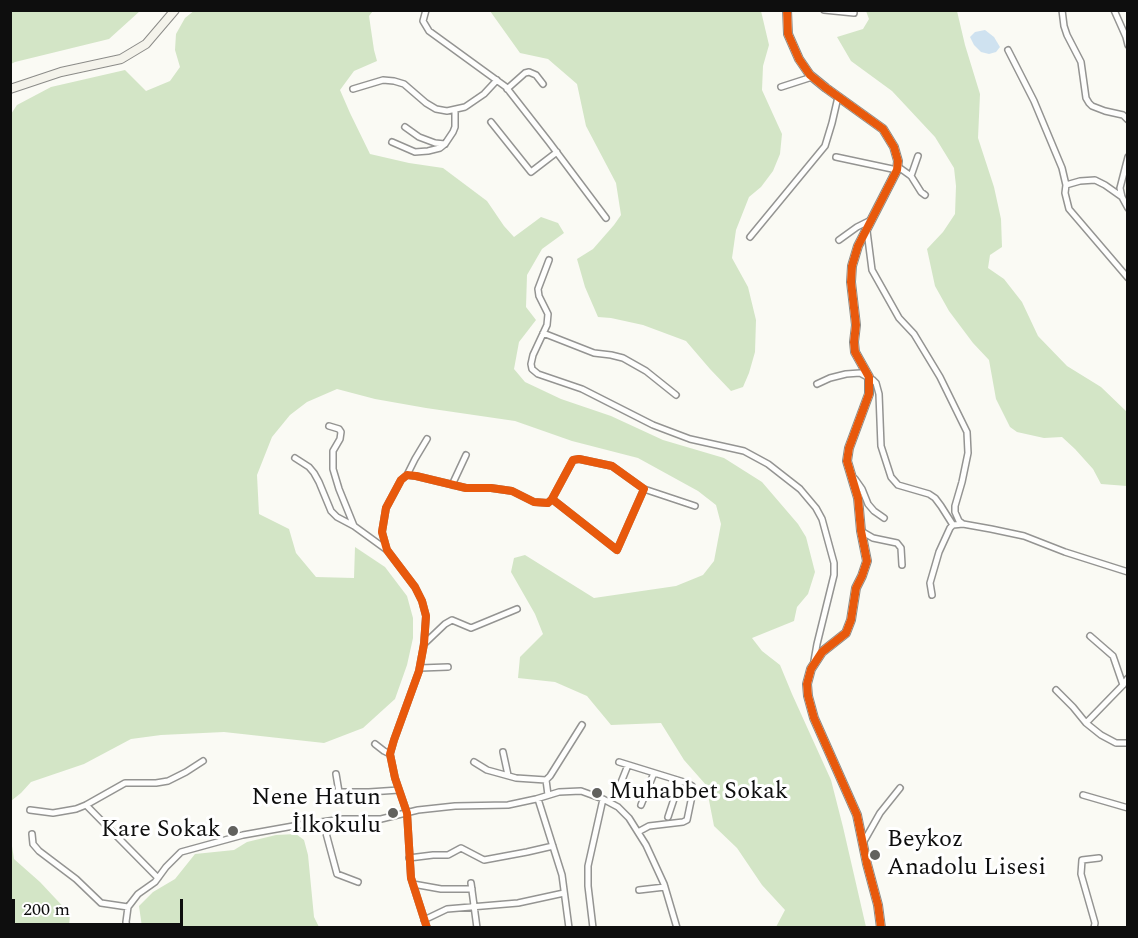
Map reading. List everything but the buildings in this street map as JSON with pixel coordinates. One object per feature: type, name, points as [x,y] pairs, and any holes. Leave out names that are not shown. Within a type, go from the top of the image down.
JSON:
[{"type":"street","points":[[10,89],[61,72],[121,59],[146,44],[175,10]]},
{"type":"street","points":[[426,10],[423,21],[429,31],[507,89],[606,218]]},
{"type":"street","points":[[787,10],[788,34],[799,59],[812,76],[883,129],[894,147],[898,161],[897,168],[858,246],[852,266],[851,282],[856,325],[855,352],[869,377],[876,384],[879,394],[881,447],[891,477],[898,485],[935,498],[953,525]]},
{"type":"street","points":[[824,10],[854,13]]},
{"type":"street","points":[[1062,10],[1064,26],[1081,62],[1086,98],[1092,106],[1124,115],[1128,120]]},
{"type":"street","points":[[1113,10],[1128,45]]},
{"type":"street","points":[[1008,50],[1034,101],[1062,168],[1069,209],[1128,278]]},
{"type":"street","points":[[507,89],[529,72],[536,75],[543,84]]},
{"type":"street","points":[[781,87],[812,76]]},
{"type":"street","points":[[353,89],[383,80],[393,81],[404,84],[436,109],[447,111],[465,107],[484,94],[497,80]]},
{"type":"street","points":[[750,237],[825,146],[838,97]]},
{"type":"street","points":[[392,142],[415,152],[440,148],[455,127],[455,110]]},
{"type":"street","points":[[491,123],[531,172],[557,152]]},
{"type":"street","points":[[405,127],[419,137],[445,144]]},
{"type":"street","points":[[911,176],[918,156]]},
{"type":"street","points":[[836,157],[897,168],[911,176],[925,195]]},
{"type":"street","points":[[1128,157],[1120,188],[1128,208]]},
{"type":"street","points":[[1066,185],[1095,180],[1105,184],[1122,197]]},
{"type":"street","points":[[839,240],[857,226],[872,219]]},
{"type":"street","points":[[867,229],[872,270],[899,318],[914,334],[940,377],[967,432],[968,453],[963,482],[955,506],[955,512],[963,524]]},
{"type":"street","points":[[549,260],[538,289],[548,314],[547,325],[533,355],[532,369],[538,374],[582,389],[690,439],[744,452],[776,470],[800,489],[816,508],[825,528],[834,563],[834,575],[807,684],[808,696],[814,718],[857,815],[881,927]]},
{"type":"street","points":[[543,333],[594,353],[623,358],[646,371],[676,395]]},
{"type":"street","points":[[817,384],[846,374],[860,373],[869,377]]},
{"type":"street","points":[[813,666],[822,652],[846,633],[851,620],[856,588],[867,561],[858,498],[847,461],[849,447],[869,394],[869,377]]},
{"type":"street","points":[[329,426],[341,432],[333,451],[333,469],[354,526]]},
{"type":"street","points":[[387,550],[382,531],[386,508],[400,480],[407,475],[427,439]]},
{"type":"street","points":[[452,485],[465,454]]},
{"type":"street","points":[[295,458],[314,473],[331,511],[387,550],[415,587],[422,601],[426,616],[420,668],[390,753],[395,778],[407,813],[413,884],[427,927]]},
{"type":"street","points":[[407,475],[466,488],[512,491],[534,502],[548,502],[552,499],[573,460],[579,459],[612,466],[644,489],[695,506]]},
{"type":"street","points":[[850,473],[862,489],[868,504],[884,518]]},
{"type":"street","points":[[552,499],[617,550],[644,489]]},
{"type":"street","points":[[932,595],[930,583],[939,552],[953,525],[991,528],[1024,536],[1074,556],[1128,572]]},
{"type":"street","points":[[861,531],[873,538],[897,543],[901,548],[902,565]]},
{"type":"street","points":[[424,644],[452,620],[471,628],[517,609]]},
{"type":"street","points":[[1090,636],[1113,657],[1123,685]]},
{"type":"street","points":[[420,668],[448,667]]},
{"type":"street","points":[[1086,723],[1128,678]]},
{"type":"street","points":[[1056,690],[1086,723],[1101,735],[1116,743],[1128,743]]},
{"type":"street","points":[[474,762],[487,770],[516,778],[546,780],[582,725]]},
{"type":"street","points":[[375,744],[390,753]]},
{"type":"street","points":[[503,752],[507,775]]},
{"type":"street","points":[[30,810],[53,813],[76,809],[125,783],[168,781],[203,761]]},
{"type":"street","points":[[619,762],[692,786],[687,820],[649,826],[638,832]]},
{"type":"street","points":[[618,790],[628,765]]},
{"type":"street","points":[[641,805],[654,773]]},
{"type":"street","points":[[336,774],[339,792]]},
{"type":"street","points":[[546,780],[548,795]]},
{"type":"street","points":[[668,818],[680,781]]},
{"type":"street","points":[[863,843],[880,813],[900,788]]},
{"type":"street","points":[[323,792],[399,790]]},
{"type":"street","points":[[127,927],[128,907],[138,894],[155,882],[181,852],[243,834],[343,819],[381,819],[418,810],[455,806],[508,805],[559,792],[581,791],[618,807],[629,818],[646,845],[665,887],[677,927]]},
{"type":"street","points":[[1083,795],[1128,808]]},
{"type":"street","points":[[538,799],[562,875],[569,927]]},
{"type":"street","points":[[593,927],[588,866],[603,799]]},
{"type":"street","points":[[86,805],[158,878]]},
{"type":"street","points":[[323,822],[337,873],[358,882]]},
{"type":"street","points":[[32,834],[33,844],[39,851],[76,879],[101,903],[128,907]]},
{"type":"street","points":[[409,858],[448,855],[461,848],[484,860],[553,846]]},
{"type":"street","points":[[1094,927],[1095,923],[1081,874],[1082,860],[1099,858]]},
{"type":"street","points":[[413,884],[441,889],[471,886],[477,927]]},
{"type":"street","points":[[639,890],[665,887]]},
{"type":"street","points":[[424,920],[447,909],[519,903],[564,892]]},
{"type":"green space","points":[[11,10],[140,11],[109,39],[11,64]]},
{"type":"green space","points":[[195,10],[373,11],[369,16],[377,61],[354,71],[340,90],[370,154],[443,168],[487,201],[514,237],[541,217],[558,223],[564,233],[542,249],[527,275],[526,307],[536,320],[519,342],[514,369],[525,382],[561,399],[611,416],[663,440],[724,458],[762,482],[798,524],[806,537],[815,572],[808,594],[797,607],[794,621],[752,638],[762,651],[780,665],[831,780],[866,927],[776,927],[785,910],[762,885],[737,848],[714,826],[706,785],[684,760],[661,723],[611,725],[587,696],[555,682],[518,678],[520,657],[543,634],[535,614],[511,572],[514,558],[525,555],[594,598],[676,586],[703,575],[714,561],[721,524],[716,505],[698,491],[638,458],[572,441],[515,421],[375,399],[337,389],[307,402],[290,415],[272,437],[257,475],[259,514],[289,529],[296,553],[316,577],[354,578],[355,547],[385,567],[407,596],[413,618],[413,638],[407,665],[395,699],[363,728],[324,743],[224,732],[131,739],[84,764],[31,782],[11,801],[11,114],[17,105],[51,87],[125,70],[146,91],[170,81],[180,67],[175,50],[176,34],[185,18]]},
{"type":"green space","points":[[490,11],[761,11],[769,45],[763,66],[762,90],[782,134],[780,154],[773,171],[761,187],[749,197],[736,230],[732,258],[748,287],[756,320],[755,352],[743,387],[731,391],[686,341],[643,325],[598,317],[585,287],[577,259],[593,249],[621,215],[616,183],[586,126],[577,84],[548,59],[520,53]]},
{"type":"green space","points":[[866,11],[957,11],[980,94],[978,138],[994,187],[1001,219],[1002,247],[990,255],[988,268],[1004,279],[1022,302],[1038,336],[1067,366],[1101,387],[1127,412],[1127,486],[1101,484],[1093,469],[1062,437],[1044,438],[1017,432],[1010,427],[996,399],[989,360],[949,311],[935,286],[927,249],[943,232],[955,214],[954,168],[935,137],[892,91],[851,61],[837,37],[863,29],[869,19]]},
{"type":"green space","points":[[10,833],[14,859],[40,882],[70,914],[69,927],[11,927]]},
{"type":"green space","points":[[296,834],[304,840],[308,855],[314,917],[319,927],[142,927],[139,906],[153,892],[175,879],[195,854],[234,850],[247,842],[276,835]]},
{"type":"water","points":[[985,30],[994,37],[1000,47],[996,52],[989,54],[981,52],[970,37],[975,32]]},
{"type":"cycle path","points":[[787,10],[788,34],[799,59],[810,75],[883,129],[894,147],[898,161],[897,170],[858,246],[852,266],[851,282],[856,325],[855,352],[869,377],[869,394],[849,448],[847,461],[858,498],[867,561],[856,588],[851,620],[846,633],[822,652],[811,669],[807,684],[814,718],[857,815],[878,905],[881,928]]},
{"type":"cycle path","points":[[427,928],[411,878],[407,813],[395,778],[390,754],[419,671],[426,616],[415,587],[387,550],[382,532],[386,508],[401,480],[407,475],[466,488],[512,491],[534,502],[548,503],[573,460],[579,459],[612,466],[644,489],[617,550],[552,499]]},
{"type":"place","name":"Muhabbet Sokak","points":[[597,793]]},
{"type":"place","name":"Nene Hatun İlkokulu","points":[[393,813]]},
{"type":"place","name":"Kare Sokak","points":[[233,831]]},
{"type":"place","name":"Beykoz Anadolu Lisesi","points":[[875,855]]}]
